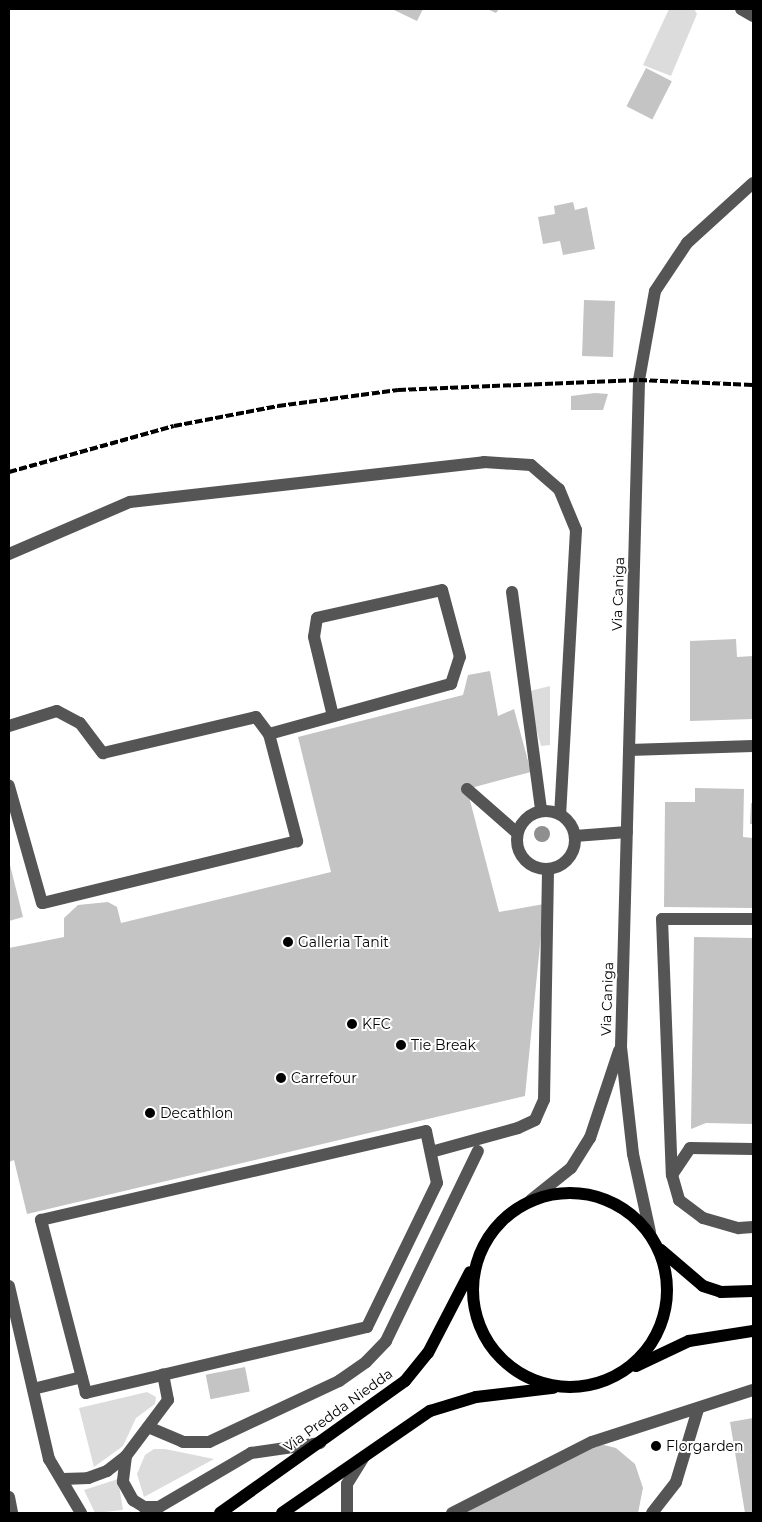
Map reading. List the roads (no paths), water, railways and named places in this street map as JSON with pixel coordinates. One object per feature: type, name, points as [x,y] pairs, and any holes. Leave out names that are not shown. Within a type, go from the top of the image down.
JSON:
[{"type":"main road","name":"Via Predda Niedda","points":[[220,1513],[320,1443],[405,1380],[428,1354],[490,1233],[508,1213],[532,1200],[563,1192],[596,1195],[626,1209],[650,1232],[659,1248]]},
{"type":"main road","points":[[659,1248],[703,1286],[721,1292],[753,1291]]},
{"type":"main road","points":[[620,1374],[642,1356],[658,1332],[667,1304],[667,1276],[659,1248]]},
{"type":"main road","points":[[478,1256],[472,1286],[475,1315],[487,1342],[506,1365],[532,1380],[561,1387]]},
{"type":"main road","points":[[282,1513],[430,1411],[476,1396],[591,1385],[620,1374],[689,1341],[753,1331]]},
{"type":"street","points":[[741,9],[753,16]]},
{"type":"street","name":"Via Caniga","points":[[650,1232],[633,1154],[621,1047],[639,380],[655,291],[688,243],[753,183]]},
{"type":"street","points":[[9,554],[130,502],[484,462],[531,465],[559,489],[576,530],[560,814],[575,836],[571,854],[548,869]]},
{"type":"street","points":[[269,734],[450,684],[460,657],[442,590],[318,618],[314,637],[333,716]]},
{"type":"street","points":[[512,592],[541,810]]},
{"type":"street","points":[[9,726],[57,711],[80,723],[103,753],[256,718],[269,734],[297,841],[42,903],[9,786]]},
{"type":"street","points":[[628,750],[753,746]]},
{"type":"street","points":[[467,789],[517,833],[523,859],[548,869]]},
{"type":"street","points":[[517,833],[526,818],[541,810],[560,814]]},
{"type":"street","points":[[575,836],[626,832]]},
{"type":"street","points":[[431,1152],[518,1128],[535,1120],[544,1100],[548,869]]},
{"type":"street","points":[[753,919],[662,919],[672,1175],[680,1200],[703,1218],[739,1228],[753,1227]]},
{"type":"street","name":"Via Caniga","points":[[532,1200],[571,1168],[590,1138],[621,1047]]},
{"type":"street","points":[[426,1131],[437,1183],[367,1327],[163,1374],[86,1393],[41,1220],[426,1131]]},
{"type":"street","points":[[672,1175],[690,1148],[753,1149]]},
{"type":"street","points":[[148,1427],[183,1442],[209,1442],[340,1381],[366,1362],[386,1341],[478,1151]]},
{"type":"street","points":[[9,1286],[49,1459],[81,1513]]},
{"type":"street","points":[[62,1479],[88,1478],[107,1471],[126,1456],[168,1400],[163,1374]]},
{"type":"street","points":[[32,1389],[82,1377]]},
{"type":"street","points":[[452,1513],[592,1442],[753,1390]]},
{"type":"street","points":[[652,1513],[676,1482],[698,1409]]},
{"type":"street","points":[[126,1456],[122,1482],[133,1500],[144,1508],[160,1507],[251,1453],[320,1443]]},
{"type":"street","points":[[347,1513],[347,1484],[364,1457]]},
{"type":"street","points":[[9,1497],[12,1513]]},
{"type":"railway","points":[[9,472],[174,426],[278,406],[398,390],[639,380],[753,385]]},
{"type":"place","name":"Galleria Tanit","points":[[288,942]]},
{"type":"place","name":"KFC","points":[[352,1024]]},
{"type":"place","name":"Tie Break","points":[[401,1045]]},
{"type":"place","name":"Carrefour","points":[[281,1078]]},
{"type":"place","name":"Decathlon","points":[[150,1113]]},
{"type":"place","name":"Florgarden","points":[[656,1446]]}]
